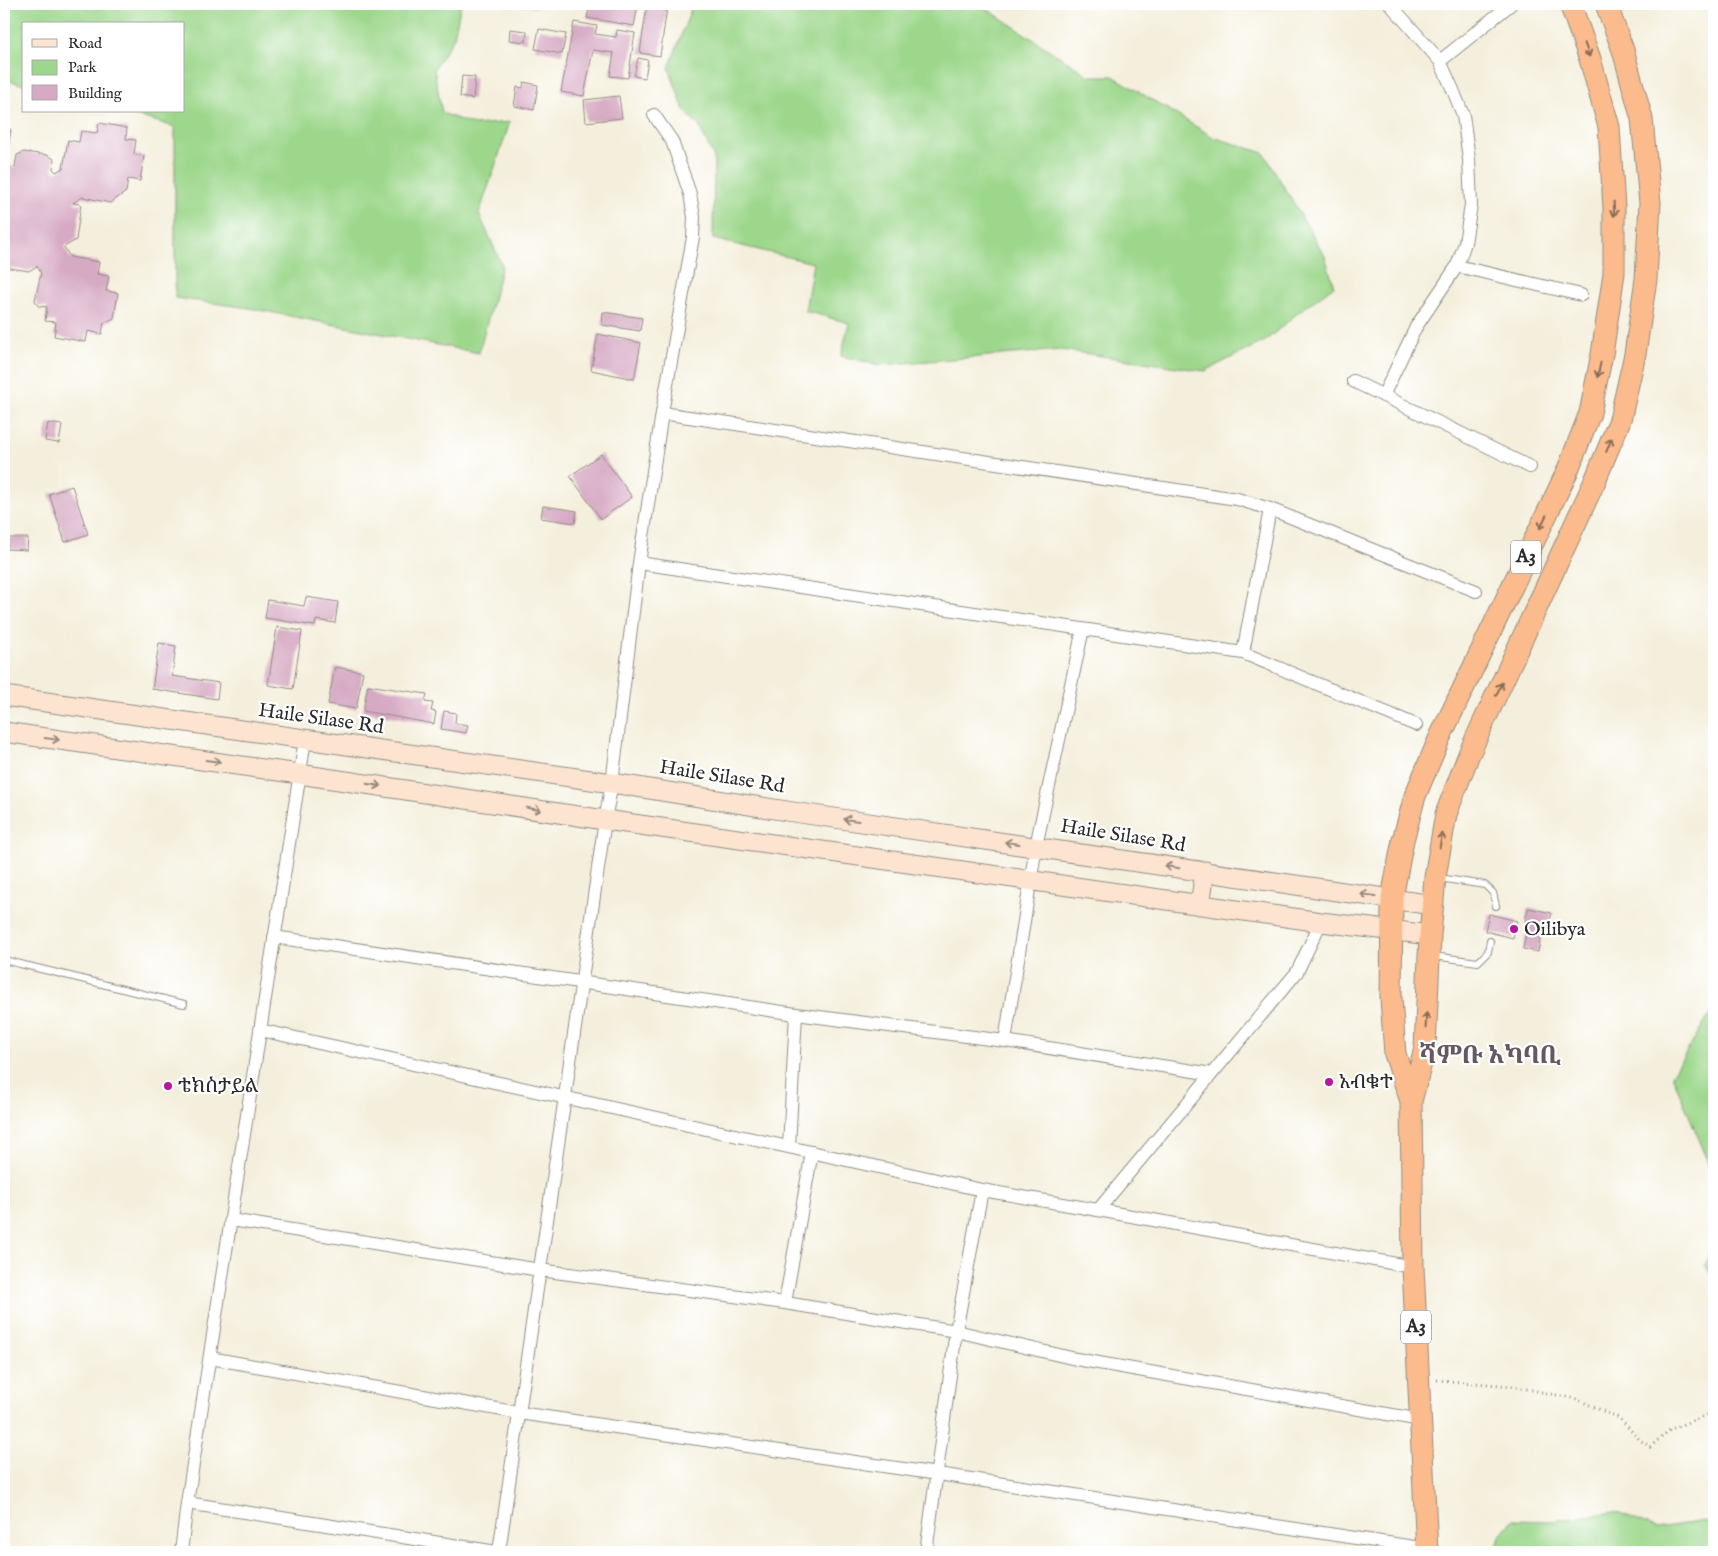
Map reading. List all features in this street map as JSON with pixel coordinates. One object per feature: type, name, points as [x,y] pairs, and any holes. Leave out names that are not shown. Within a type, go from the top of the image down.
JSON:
[{"type":"highway","name":"A3","points":[[1411,1101],[1395,1054],[1391,998],[1390,931],[1392,898],[1403,840],[1415,796],[1440,737],[1567,472],[1590,414],[1602,354],[1614,273],[1614,208],[1609,127],[1590,59],[1570,4]]},
{"type":"highway","name":"A3","points":[[1427,1551],[1413,1267],[1411,1101],[1425,1048],[1435,877],[1446,814],[1470,754],[1594,483],[1620,420],[1636,354],[1646,279],[1650,203],[1642,119],[1623,50],[1606,4]]},
{"type":"highway","points":[[1609,127],[1642,119]]},
{"type":"highway","points":[[1567,472],[1594,483]]},
{"type":"main road","name":"Haile Silase Rd","points":[[4,696],[304,740],[612,782],[792,812],[1434,905]]},
{"type":"main road","points":[[4,732],[605,820],[1390,931],[1430,945]]},
{"type":"main road","points":[[1200,905],[1205,871]]},
{"type":"street","points":[[1383,396],[1416,327],[1457,266],[1465,243],[1470,205],[1469,159],[1463,115],[1440,62],[1390,4]]},
{"type":"street","points":[[1440,62],[1511,4]]},
{"type":"street","points":[[187,1503],[498,1552],[612,782],[639,563],[662,412],[693,237],[694,217],[690,194],[672,141],[654,114]]},
{"type":"street","points":[[1457,266],[1581,295]]},
{"type":"street","points":[[1353,381],[1530,467]]},
{"type":"street","points":[[662,412],[1237,499],[1270,509],[1476,590]]},
{"type":"street","points":[[1243,653],[1270,509]]},
{"type":"street","points":[[639,563],[1243,653],[1416,725]]},
{"type":"street","points":[[1005,1041],[1036,846],[1083,628]]},
{"type":"street","points":[[181,1552],[304,740]]},
{"type":"street","points":[[1098,1210],[1298,972],[1321,922]]},
{"type":"street","points":[[274,937],[581,984],[1005,1041],[1212,1074]]},
{"type":"street","points":[[790,1147],[796,1014]]},
{"type":"street","points":[[260,1030],[982,1190],[1413,1267]]},
{"type":"street","points":[[785,1303],[812,1152]]},
{"type":"street","points":[[926,1552],[956,1331],[982,1190]]},
{"type":"street","points":[[231,1220],[540,1270],[785,1303],[956,1331],[1076,1359],[1421,1420]]},
{"type":"street","points":[[210,1358],[519,1413],[938,1474],[1427,1551]]},
{"type":"lane","points":[[1435,877],[1485,885],[1493,893],[1496,906]]},
{"type":"lane","points":[[1430,945],[1478,962],[1488,952],[1490,941]]},
{"type":"lane","points":[[4,960],[184,1004]]},
{"type":"path","points":[[1419,1378],[1512,1386],[1576,1399],[1620,1418],[1640,1440],[1650,1447],[1671,1429],[1714,1412]]},
{"type":"green space","points":[[4,4],[461,4],[454,37],[434,69],[442,113],[474,125],[510,122],[479,214],[502,265],[479,353],[249,308],[175,298],[175,127],[123,112],[185,112],[185,22],[22,22],[22,84],[4,79]]},
{"type":"green space","points":[[693,4],[982,4],[1089,76],[1113,76],[1213,137],[1264,153],[1325,256],[1334,286],[1265,341],[1205,371],[1061,350],[880,365],[841,356],[849,323],[805,311],[813,263],[713,239],[714,158],[699,126],[684,110],[669,68]]},
{"type":"green space","points":[[1714,1008],[1714,1187],[1706,1156],[1672,1075]]},
{"type":"green space","points":[[1714,1244],[1714,1279],[1705,1265]]},
{"type":"green space","points":[[1615,1512],[1656,1528],[1704,1521],[1714,1525],[1714,1552],[1496,1552],[1500,1536],[1513,1520],[1551,1521]]},
{"type":"building","points":[[516,4],[537,4],[536,8]]},
{"type":"building","points":[[590,4],[638,6],[634,26],[587,18]]},
{"type":"building","points":[[647,5],[667,8],[660,56],[640,53]]},
{"type":"building","points":[[574,22],[597,26],[595,34],[616,37],[617,30],[635,33],[628,78],[610,76],[614,53],[593,50],[584,96],[561,92]]},
{"type":"building","points":[[510,29],[527,31],[526,42],[509,40]]},
{"type":"building","points":[[539,29],[566,34],[562,54],[535,49]]},
{"type":"building","points":[[638,58],[648,60],[645,78],[634,76]]},
{"type":"building","points":[[462,76],[475,77],[473,99],[460,97]]},
{"type":"building","points":[[524,82],[538,85],[534,110],[514,106],[517,87],[523,88]]},
{"type":"building","points":[[619,96],[622,118],[586,122],[584,100]]},
{"type":"building","points":[[99,123],[127,128],[126,139],[136,140],[134,154],[144,156],[140,181],[128,179],[126,192],[110,203],[83,197],[73,203],[81,204],[76,240],[64,247],[70,257],[99,262],[97,274],[109,276],[106,291],[118,293],[114,318],[104,323],[102,334],[88,331],[86,342],[54,336],[56,322],[45,321],[47,307],[38,306],[35,300],[41,273],[37,266],[29,271],[4,267],[4,128],[11,130],[6,159],[10,168],[15,167],[17,155],[24,152],[47,155],[54,159],[53,169],[56,172],[63,168],[68,140],[79,142],[81,131],[97,133]]},
{"type":"building","points":[[603,312],[642,318],[640,331],[602,325]]},
{"type":"building","points":[[598,334],[641,343],[634,379],[591,370]]},
{"type":"building","points":[[48,423],[62,425],[59,443],[45,441]]},
{"type":"building","points":[[601,454],[632,497],[601,519],[570,476]]},
{"type":"building","points":[[72,486],[88,534],[65,542],[49,494]]},
{"type":"building","points":[[543,506],[577,511],[575,523],[541,518]]},
{"type":"building","points":[[8,538],[28,538],[27,550],[7,549]]},
{"type":"building","points":[[306,597],[338,602],[335,623],[316,620],[315,626],[265,618],[268,600],[304,606]]},
{"type":"building","points":[[277,627],[302,631],[293,689],[268,685]]},
{"type":"building","points":[[159,643],[176,646],[172,676],[219,683],[217,699],[152,689]]},
{"type":"building","points":[[335,667],[363,672],[356,709],[328,704]]},
{"type":"building","points":[[368,685],[427,694],[425,702],[433,703],[431,711],[436,712],[434,724],[363,711]]},
{"type":"building","points":[[444,711],[456,713],[455,723],[468,725],[466,733],[441,729]]},
{"type":"building","points":[[1528,908],[1552,913],[1548,927],[1543,926],[1538,952],[1523,949],[1528,923],[1525,922]]},
{"type":"building","points":[[1489,914],[1517,921],[1513,938],[1485,931]]},
{"type":"place","name":"Oilibya","points":[[1514,929]]},
{"type":"place","name":"አብቁተ","points":[[1329,1082]]},
{"type":"place","name":"ቴክስታይል","points":[[168,1086]]},
{"type":"district","name":"ሻምቡ አካባቢ","points":[[1490,1056]]}]
